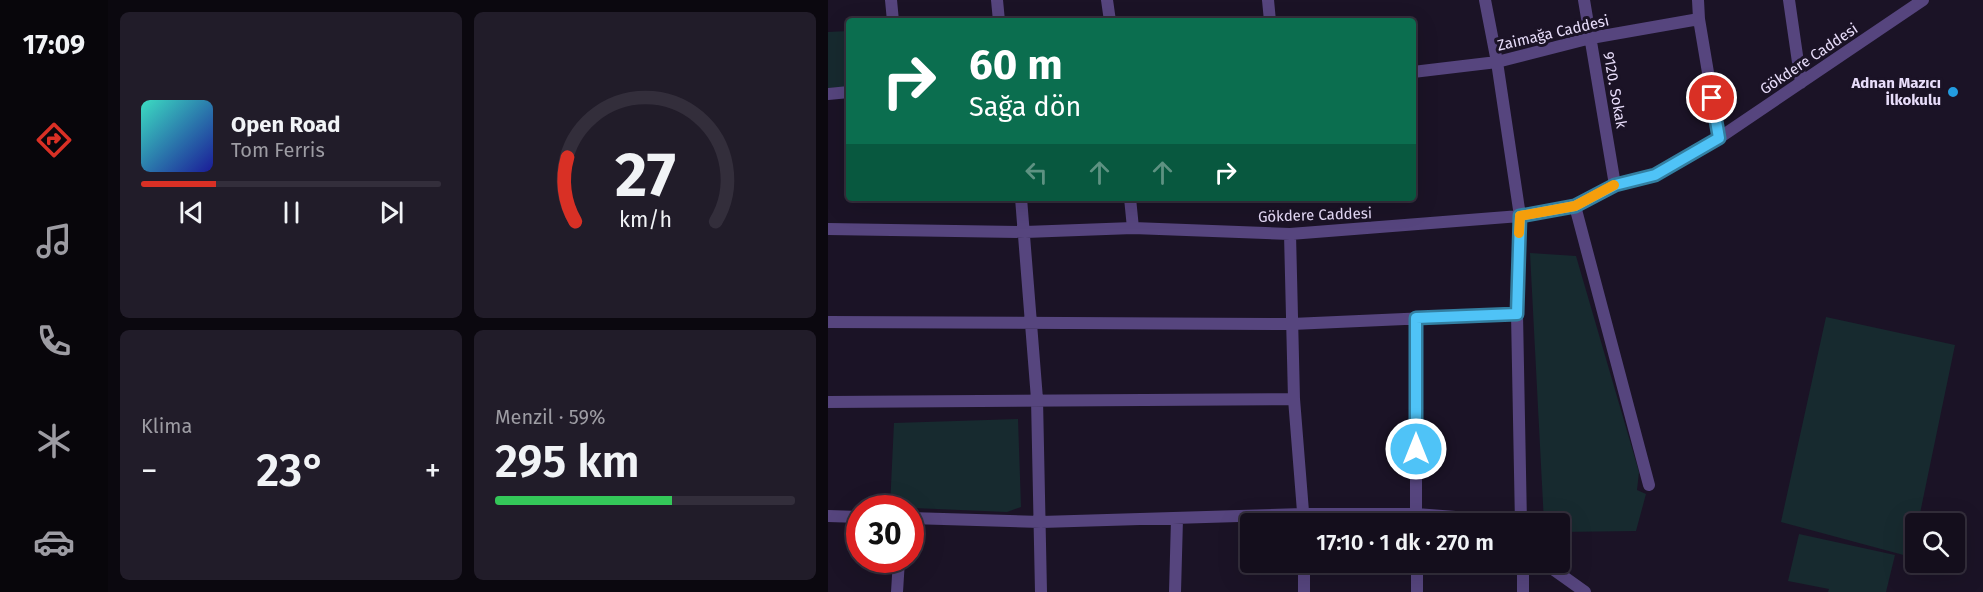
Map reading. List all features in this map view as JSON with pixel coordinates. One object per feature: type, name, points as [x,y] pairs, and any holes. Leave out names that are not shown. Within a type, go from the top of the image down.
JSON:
[{"type":"street","points":[[891,0],[893,18]]},
{"type":"street","points":[[997,0],[999,18]]},
{"type":"street","points":[[1107,0],[1110,18]]},
{"type":"street","points":[[1268,0],[1270,18]]},
{"type":"street","points":[[1485,0],[1497,62],[1520,216],[1517,314],[1521,513]]},
{"type":"street","name":"9120. Sokak","points":[[1584,0],[1615,185]]},
{"type":"street","points":[[1789,0],[1801,83]]},
{"type":"street","name":"Gökdere Caddesi","points":[[828,229],[1025,232],[1133,228],[1290,234],[1520,216],[1575,206],[1615,185],[1655,175],[1719,138],[1923,0]]},
{"type":"street","points":[[1699,1],[1699,19],[1719,138]]},
{"type":"street","name":"Zaimağa Caddesi","points":[[1416,72],[1497,62],[1591,38],[1699,19]]},
{"type":"street","points":[[828,94],[846,92]]},
{"type":"street","points":[[1021,201],[1037,399],[1041,592]]},
{"type":"street","points":[[1130,201],[1133,228]]},
{"type":"street","points":[[1575,206],[1649,485]]},
{"type":"street","points":[[1290,234],[1294,399],[1303,513]]},
{"type":"street","points":[[828,322],[1292,324],[1517,314]]},
{"type":"street","points":[[1416,318],[1416,513]]},
{"type":"street","points":[[828,402],[1294,399]]},
{"type":"street","points":[[828,516],[846,517]]},
{"type":"street","points":[[924,518],[1041,522],[1240,519]]},
{"type":"street","points":[[1175,592],[1176,519]]},
{"type":"street","points":[[897,592],[898,573]]},
{"type":"street","points":[[1304,573],[1304,592]]},
{"type":"street","points":[[1417,573],[1418,592]]},
{"type":"street","points":[[1522,592],[1523,573]]},
{"type":"street","points":[[1558,573],[1585,592]]},
{"type":"green space","points":[[846,31],[846,87],[828,88],[828,32]]},
{"type":"green space","points":[[1530,253],[1576,256],[1639,472],[1637,490],[1646,494],[1636,531],[1570,532],[1570,513],[1543,513]]},
{"type":"green space","points":[[1826,317],[1955,345],[1920,513],[1905,513],[1905,555],[1781,522]]},
{"type":"green space","points":[[1018,419],[1021,507],[1007,512],[924,508],[924,495],[891,495],[894,423]]},
{"type":"green space","points":[[1799,534],[1895,555],[1886,592],[1828,592],[1829,589],[1788,581]]},
{"type":"slow traffic","points":[[1519,233],[1520,216],[1575,206],[1614,185]]},
{"type":"place","name":"Adnan Mazıcı İlkokulu","points":[[1953,92]]},
{"type":"route","points":[[1416,449],[1416,318],[1517,314],[1520,216],[1575,206],[1615,185],[1655,175],[1719,138],[1712,98]]}]
